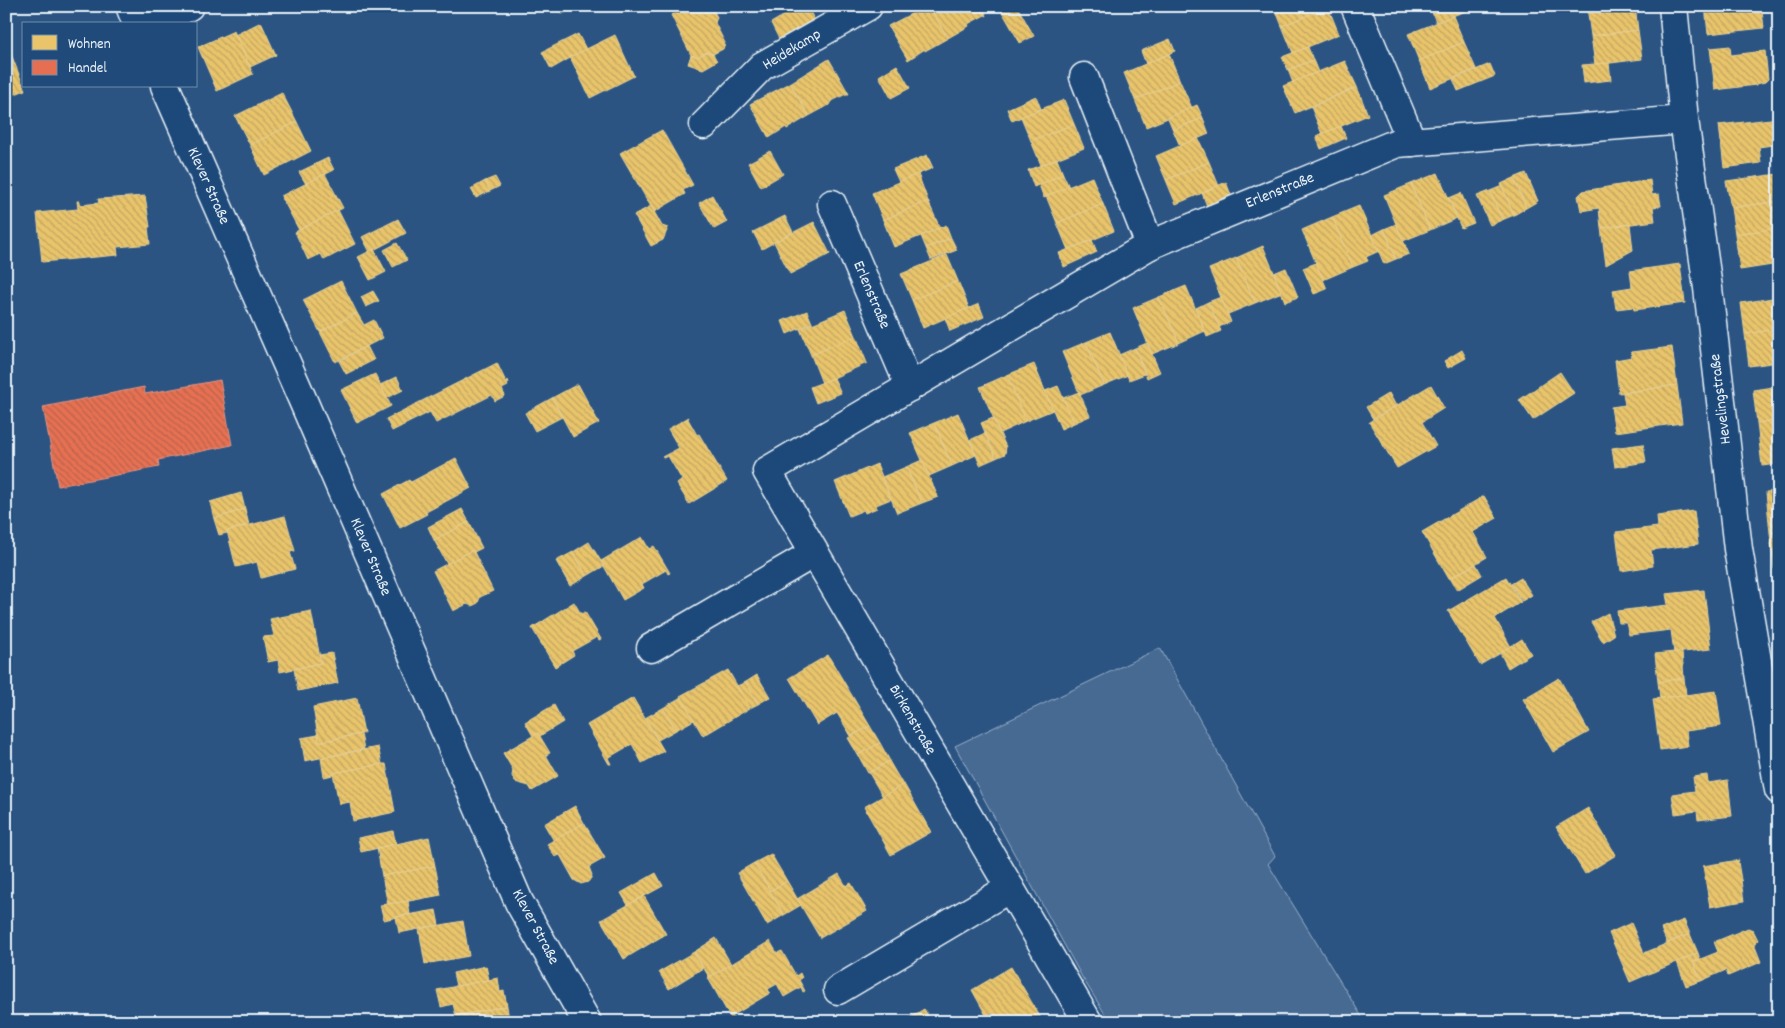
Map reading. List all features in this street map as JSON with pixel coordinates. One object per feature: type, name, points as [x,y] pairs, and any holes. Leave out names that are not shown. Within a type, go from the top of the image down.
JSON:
[{"type":"street","points":[[130,6],[136,22]]},
{"type":"street","points":[[161,22],[189,6]]},
{"type":"street","name":"Heidekamp","points":[[704,126],[762,66],[868,6]]},
{"type":"street","points":[[1355,6],[1412,142]]},
{"type":"street","name":"Hevelingstraße","points":[[1672,6],[1684,120],[1708,288],[1738,549],[1779,790]]},
{"type":"street","points":[[1084,77],[1150,245]]},
{"type":"street","name":"Klever Straße","points":[[166,88],[519,902],[587,1022]]},
{"type":"street","name":"Erlenstraße","points":[[767,471],[1150,245],[1397,143],[1684,120]]},
{"type":"street","name":"Erlenstraße","points":[[832,204],[910,387]]},
{"type":"street","name":"Birkenstraße","points":[[767,471],[1088,1022]]},
{"type":"street","points":[[651,648],[814,553]]},
{"type":"street","points":[[838,990],[1010,888]]},
{"type":"shaded area","points":[[1160,648],[1275,856],[1268,864],[1365,1022],[1110,1022],[1082,977],[955,746]]},
{"type":"building: Wohnen","points":[[558,6],[578,6],[562,14]]},
{"type":"building: Wohnen","points":[[688,6],[711,6],[717,17],[715,23],[725,43],[723,49],[713,54],[707,52],[697,57],[691,55],[671,15]]},
{"type":"building: Wohnen","points":[[800,6],[807,6],[815,21],[780,41],[771,23]]},
{"type":"building: Wohnen","points":[[929,6],[948,38],[908,60],[888,26]]},
{"type":"building: Wohnen","points":[[929,6],[982,6],[987,16],[985,15],[968,24],[969,26],[948,38]]},
{"type":"building: Wohnen","points":[[1003,6],[1017,6],[1034,36],[1020,43],[1000,8]]},
{"type":"building: Wohnen","points":[[1274,6],[1327,6],[1328,7],[1282,26]]},
{"type":"building: Wohnen","points":[[1440,6],[1473,6],[1474,8],[1436,22],[1431,10]]},
{"type":"building: Wohnen","points":[[1635,6],[1638,30],[1591,36],[1587,7]]},
{"type":"building: Wohnen","points":[[1705,6],[1770,6],[1770,10],[1762,11],[1764,28],[1708,34]]},
{"type":"building: Wohnen","points":[[1328,7],[1339,34],[1293,53],[1282,26]]},
{"type":"building: Wohnen","points":[[1453,16],[1464,42],[1419,61],[1408,34]]},
{"type":"building: Wohnen","points":[[261,22],[276,55],[250,67],[235,35]]},
{"type":"building: Wohnen","points":[[1638,30],[1642,59],[1595,65],[1591,36]]},
{"type":"building: Wohnen","points":[[234,31],[253,74],[217,91],[198,47]]},
{"type":"building: Wohnen","points":[[578,34],[586,49],[551,69],[542,52]]},
{"type":"building: Wohnen","points":[[615,35],[634,76],[590,98],[570,57]]},
{"type":"building: Wohnen","points":[[1170,39],[1175,51],[1146,64],[1141,51]]},
{"type":"building: Wohnen","points":[[6,41],[22,82],[22,88],[25,90],[6,98]]},
{"type":"building: Wohnen","points":[[1464,42],[1476,69],[1430,88],[1419,61]]},
{"type":"building: Wohnen","points":[[1730,46],[1731,55],[1765,51],[1768,79],[1756,85],[1715,90],[1710,48]]},
{"type":"building: Wohnen","points":[[1308,47],[1313,60],[1288,70],[1282,57]]},
{"type":"building: Wohnen","points":[[707,52],[713,54],[717,61],[703,69],[688,64],[691,55],[697,57]]},
{"type":"building: Wohnen","points":[[1169,54],[1180,81],[1135,100],[1124,73]]},
{"type":"building: Wohnen","points":[[829,59],[849,94],[830,102],[831,104],[809,116],[790,83]]},
{"type":"building: Wohnen","points":[[1313,60],[1318,72],[1293,83],[1288,70]]},
{"type":"building: Wohnen","points":[[1345,61],[1357,87],[1295,113],[1283,86]]},
{"type":"building: Wohnen","points":[[1609,63],[1611,80],[1584,83],[1582,65]]},
{"type":"building: Wohnen","points":[[1490,64],[1495,76],[1458,91],[1453,79]]},
{"type":"building: Wohnen","points":[[897,65],[910,88],[891,98],[879,76]]},
{"type":"building: Wohnen","points":[[1779,80],[1779,98],[1777,98],[1775,81]]},
{"type":"building: Wohnen","points":[[1180,81],[1192,108],[1146,127],[1135,100]]},
{"type":"building: Wohnen","points":[[790,83],[809,116],[769,138],[750,104]]},
{"type":"building: Wohnen","points":[[1357,87],[1368,115],[1322,134],[1311,107]]},
{"type":"building: Wohnen","points":[[282,93],[297,122],[250,145],[235,116]]},
{"type":"building: Wohnen","points":[[1036,96],[1041,109],[1012,121],[1007,109]]},
{"type":"building: Wohnen","points":[[1064,100],[1074,124],[1031,141],[1021,117]]},
{"type":"building: Wohnen","points":[[1197,105],[1203,118],[1173,130],[1168,118]]},
{"type":"building: Wohnen","points":[[1203,118],[1209,134],[1180,146],[1173,130]]},
{"type":"building: Wohnen","points":[[1779,118],[1779,144],[1759,147],[1761,163],[1724,168],[1719,125]]},
{"type":"building: Wohnen","points":[[297,122],[311,151],[264,175],[250,145]]},
{"type":"building: Wohnen","points":[[1074,124],[1084,148],[1041,165],[1031,141]]},
{"type":"building: Wohnen","points":[[1341,126],[1346,138],[1321,149],[1316,136]]},
{"type":"building: Wohnen","points":[[662,130],[693,185],[683,190],[685,194],[654,212],[620,153]]},
{"type":"building: Wohnen","points":[[1198,138],[1209,162],[1166,180],[1156,156]]},
{"type":"building: Wohnen","points":[[770,151],[783,174],[761,187],[748,163]]},
{"type":"building: Wohnen","points":[[927,155],[933,168],[899,182],[893,169]]},
{"type":"building: Wohnen","points":[[328,158],[334,170],[306,184],[299,172]]},
{"type":"building: Wohnen","points":[[1057,159],[1063,174],[1034,187],[1028,170]]},
{"type":"building: Wohnen","points":[[1209,162],[1219,186],[1176,204],[1166,180]]},
{"type":"building: Wohnen","points":[[1438,173],[1457,218],[1430,230],[1411,184]]},
{"type":"building: Wohnen","points":[[1526,173],[1538,201],[1526,208],[1514,178]]},
{"type":"building: Wohnen","points":[[325,174],[343,208],[299,230],[281,196]]},
{"type":"building: Wohnen","points":[[918,174],[928,201],[883,220],[872,193]]},
{"type":"building: Wohnen","points":[[1063,174],[1069,187],[1044,198],[1039,185]]},
{"type":"building: Wohnen","points":[[1778,174],[1779,201],[1731,208],[1726,181]]},
{"type":"building: Wohnen","points":[[495,177],[500,186],[490,191],[485,181]]},
{"type":"building: Wohnen","points":[[1092,177],[1103,204],[1057,223],[1046,196]]},
{"type":"building: Wohnen","points":[[1514,178],[1526,208],[1514,215],[1501,184]]},
{"type":"building: Wohnen","points":[[1650,180],[1652,195],[1659,194],[1661,206],[1653,207],[1655,221],[1601,228],[1599,208],[1581,211],[1578,196],[1583,191]]},
{"type":"building: Wohnen","points":[[485,181],[490,191],[476,198],[471,189]]},
{"type":"building: Wohnen","points":[[1226,182],[1231,195],[1207,206],[1202,193]]},
{"type":"building: Wohnen","points":[[1411,184],[1430,230],[1403,241],[1384,195]]},
{"type":"building: Wohnen","points":[[1502,186],[1514,215],[1502,220],[1490,191]]},
{"type":"building: Wohnen","points":[[1490,191],[1502,220],[1490,225],[1477,196]]},
{"type":"building: Wohnen","points":[[1461,193],[1474,223],[1461,228],[1449,198]]},
{"type":"building: Wohnen","points":[[712,195],[727,222],[714,229],[699,203]]},
{"type":"building: Wohnen","points":[[145,196],[150,227],[148,227],[150,244],[117,247],[118,255],[42,262],[37,213],[78,209],[77,201],[80,201],[80,205],[99,203],[98,199]]},
{"type":"building: Wohnen","points":[[928,201],[940,228],[894,247],[883,220]]},
{"type":"building: Wohnen","points":[[1779,201],[1779,228],[1735,234],[1731,208]]},
{"type":"building: Wohnen","points":[[1103,204],[1114,231],[1068,250],[1057,223]]},
{"type":"building: Wohnen","points":[[651,206],[662,226],[668,228],[663,240],[651,246],[634,215]]},
{"type":"building: Wohnen","points":[[1359,206],[1379,251],[1366,257],[1368,261],[1353,267],[1332,217]]},
{"type":"building: Wohnen","points":[[338,210],[355,244],[324,260],[321,254],[308,260],[295,232]]},
{"type":"building: Wohnen","points":[[785,216],[793,232],[762,249],[753,232]]},
{"type":"building: Wohnen","points":[[1332,217],[1353,267],[1323,280],[1302,230]]},
{"type":"building: Wohnen","points":[[398,219],[406,233],[370,252],[362,237]]},
{"type":"building: Wohnen","points":[[814,222],[830,254],[790,274],[774,242]]},
{"type":"building: Wohnen","points":[[1396,224],[1409,254],[1396,259],[1384,229]]},
{"type":"building: Wohnen","points":[[1630,224],[1633,250],[1606,265],[1601,228]]},
{"type":"building: Wohnen","points":[[946,225],[951,238],[926,248],[921,236]]},
{"type":"building: Wohnen","points":[[1779,228],[1779,264],[1740,270],[1735,234]]},
{"type":"building: Wohnen","points":[[1384,229],[1396,259],[1384,264],[1372,235]]},
{"type":"building: Wohnen","points":[[951,238],[957,250],[931,260],[926,248]]},
{"type":"building: Wohnen","points":[[1092,240],[1097,252],[1064,267],[1059,253]]},
{"type":"building: Wohnen","points":[[397,243],[407,260],[393,267],[384,250]]},
{"type":"building: Wohnen","points":[[1263,246],[1282,292],[1255,303],[1236,258]]},
{"type":"building: Wohnen","points":[[374,249],[386,272],[370,280],[358,257]]},
{"type":"building: Wohnen","points":[[947,255],[958,281],[912,300],[901,274]]},
{"type":"building: Wohnen","points":[[1236,258],[1255,303],[1228,314],[1209,269]]},
{"type":"building: Wohnen","points":[[1316,263],[1327,289],[1314,294],[1303,268]]},
{"type":"building: Wohnen","points":[[1680,264],[1685,303],[1634,310],[1633,307],[1616,309],[1613,290],[1632,287],[1630,271]]},
{"type":"building: Wohnen","points":[[1286,268],[1298,297],[1285,302],[1274,273]]},
{"type":"building: Wohnen","points":[[341,281],[357,313],[320,332],[303,300]]},
{"type":"building: Wohnen","points":[[958,281],[969,308],[923,328],[912,300]]},
{"type":"building: Wohnen","points":[[1186,286],[1205,331],[1179,343],[1159,297]]},
{"type":"building: Wohnen","points":[[373,291],[379,301],[366,307],[361,297]]},
{"type":"building: Wohnen","points":[[1159,297],[1179,343],[1152,354],[1133,308]]},
{"type":"building: Wohnen","points":[[1221,297],[1231,322],[1219,327],[1208,302]]},
{"type":"building: Wohnen","points":[[1779,297],[1779,329],[1745,334],[1741,303]]},
{"type":"building: Wohnen","points":[[1208,302],[1221,331],[1207,337],[1196,308]]},
{"type":"building: Wohnen","points":[[979,304],[984,317],[950,331],[945,318]]},
{"type":"building: Wohnen","points":[[845,310],[856,336],[811,355],[800,329]]},
{"type":"building: Wohnen","points":[[807,311],[812,323],[787,334],[782,321]]},
{"type":"building: Wohnen","points":[[357,313],[364,325],[374,320],[383,338],[335,362],[320,332]]},
{"type":"building: Wohnen","points":[[1779,329],[1779,362],[1749,366],[1745,334]]},
{"type":"building: Wohnen","points":[[1110,332],[1128,375],[1104,385],[1086,342]]},
{"type":"building: Wohnen","points":[[856,336],[867,363],[822,383],[811,355]]},
{"type":"building: Wohnen","points":[[1086,342],[1104,385],[1080,395],[1062,352]]},
{"type":"building: Wohnen","points":[[1147,343],[1160,372],[1147,378],[1135,348]]},
{"type":"building: Wohnen","points":[[367,346],[374,360],[346,374],[339,361]]},
{"type":"building: Wohnen","points":[[1672,347],[1677,385],[1619,393],[1615,360],[1632,357],[1631,352]]},
{"type":"building: Wohnen","points":[[1135,348],[1145,374],[1129,380],[1119,355]]},
{"type":"building: Wohnen","points":[[1462,350],[1466,358],[1448,368],[1444,361]]},
{"type":"building: Wohnen","points":[[497,363],[506,382],[508,380],[509,383],[507,384],[508,386],[502,389],[505,396],[495,401],[492,395],[436,423],[430,412],[410,422],[404,410]]},
{"type":"building: Wohnen","points":[[1034,364],[1053,410],[1026,421],[1007,375]]},
{"type":"building: Wohnen","points":[[1560,372],[1574,393],[1533,420],[1519,400]]},
{"type":"building: Wohnen","points":[[375,374],[391,406],[357,423],[341,390]]},
{"type":"building: Wohnen","points":[[1007,375],[1026,421],[1000,433],[980,387]]},
{"type":"building: Wohnen","points":[[397,377],[403,390],[387,398],[380,385]]},
{"type":"building: Wohnen","points":[[834,378],[841,393],[816,403],[810,387]]},
{"type":"building: Wohnen","points":[[578,384],[599,423],[573,437],[552,398]]},
{"type":"building: Wohnen","points":[[1431,385],[1444,408],[1422,422],[1436,446],[1397,468],[1369,422]]},
{"type":"building: Wohnen","points":[[1677,385],[1682,423],[1615,432],[1611,407],[1625,405],[1623,393]]},
{"type":"building: Wohnen","points":[[1058,386],[1074,423],[1061,429],[1045,391]]},
{"type":"building: Wohnen","points":[[1779,386],[1779,420],[1757,423],[1753,390]]},
{"type":"building: Wohnen","points":[[1079,392],[1090,416],[1074,423],[1063,398]]},
{"type":"building: Wohnen","points":[[1389,393],[1396,406],[1373,419],[1366,407]]},
{"type":"building: Wohnen","points":[[552,398],[562,417],[535,431],[525,413]]},
{"type":"building: Wohnen","points":[[404,410],[410,422],[392,431],[386,419]]},
{"type":"building: Wohnen","points":[[958,413],[976,455],[952,466],[934,423]]},
{"type":"building: Wohnen","points":[[689,417],[688,419],[697,435],[699,434],[727,481],[689,504],[677,484],[682,480],[668,456],[662,457],[679,448],[668,429]]},
{"type":"building: Wohnen","points":[[993,418],[1006,447],[1005,454],[996,458],[981,423]]},
{"type":"building: Wohnen","points":[[1779,420],[1779,464],[1762,466],[1757,423]]},
{"type":"building: Wohnen","points":[[934,423],[952,466],[929,476],[910,433]]},
{"type":"building: Wohnen","points":[[985,433],[996,458],[980,465],[970,440]]},
{"type":"building: Wohnen","points":[[1643,444],[1646,462],[1615,467],[1612,448]]},
{"type":"building: Wohnen","points":[[456,458],[471,488],[400,528],[383,494],[409,480],[411,482]]},
{"type":"building: Wohnen","points":[[922,460],[938,497],[922,503],[906,467]]},
{"type":"building: Wohnen","points":[[877,464],[891,499],[876,505],[877,508],[865,513],[864,510],[849,516],[835,482]]},
{"type":"building: Wohnen","points":[[906,467],[922,503],[897,513],[882,477]]},
{"type":"building: Wohnen","points":[[1779,491],[1779,532],[1770,533],[1766,492]]},
{"type":"building: Wohnen","points":[[241,493],[245,509],[214,519],[210,502]]},
{"type":"building: Wohnen","points":[[1484,496],[1497,518],[1473,532],[1487,557],[1449,579],[1422,532]]},
{"type":"building: Wohnen","points":[[245,509],[249,525],[219,535],[214,519]]},
{"type":"building: Wohnen","points":[[462,509],[469,522],[434,540],[428,527]]},
{"type":"building: Wohnen","points":[[1694,511],[1698,544],[1651,550],[1653,566],[1621,571],[1616,532],[1658,527],[1657,516]]},
{"type":"building: Wohnen","points":[[285,516],[295,551],[290,552],[295,569],[261,578],[257,562],[236,567],[227,531]]},
{"type":"building: Wohnen","points":[[469,522],[482,548],[474,552],[473,550],[447,564],[434,540]]},
{"type":"building: Wohnen","points":[[1779,532],[1779,568],[1774,569],[1770,533]]},
{"type":"building: Wohnen","points":[[642,537],[649,549],[654,546],[670,573],[668,574],[666,570],[642,584],[644,588],[623,600],[601,561]]},
{"type":"building: Wohnen","points":[[589,542],[604,566],[587,576],[573,552]]},
{"type":"building: Wohnen","points":[[473,550],[493,591],[480,597],[478,603],[472,606],[467,604],[453,611],[433,571]]},
{"type":"building: Wohnen","points":[[573,552],[587,576],[570,586],[556,561]]},
{"type":"building: Wohnen","points":[[1476,564],[1482,575],[1457,590],[1450,578]]},
{"type":"building: Wohnen","points":[[1506,577],[1521,602],[1495,618],[1511,647],[1480,665],[1448,611]]},
{"type":"building: Wohnen","points":[[1521,578],[1532,595],[1522,601],[1511,584]]},
{"type":"building: Wohnen","points":[[1704,590],[1711,649],[1674,653],[1671,630],[1629,635],[1626,623],[1619,623],[1617,611],[1668,605],[1666,594]]},
{"type":"building: Wohnen","points":[[574,602],[581,614],[585,612],[601,639],[599,640],[597,637],[572,651],[574,655],[555,667],[532,628]]},
{"type":"building: Wohnen","points":[[311,611],[321,663],[280,672],[278,660],[268,662],[263,637],[274,636],[270,619]]},
{"type":"building: Wohnen","points":[[1608,613],[1614,635],[1603,642],[1591,622]]},
{"type":"building: Wohnen","points":[[1522,639],[1531,654],[1508,668],[1500,653]]},
{"type":"building: Wohnen","points":[[1682,652],[1684,678],[1658,682],[1655,654]]},
{"type":"building: Wohnen","points":[[332,653],[338,683],[298,691],[294,669],[321,663],[319,655]]},
{"type":"building: Wohnen","points":[[828,655],[870,726],[851,736],[837,713],[817,725],[789,678]]},
{"type":"building: Wohnen","points":[[728,670],[750,708],[703,736],[680,696]]},
{"type":"building: Wohnen","points":[[757,675],[770,697],[758,704],[746,682]]},
{"type":"building: Wohnen","points":[[1559,678],[1589,732],[1553,752],[1523,699]]},
{"type":"building: Wohnen","points":[[1684,678],[1686,695],[1660,698],[1658,682]]},
{"type":"building: Wohnen","points":[[746,682],[758,704],[750,708],[737,686]]},
{"type":"building: Wohnen","points":[[1716,691],[1721,726],[1686,731],[1688,746],[1660,750],[1653,699]]},
{"type":"building: Wohnen","points":[[681,697],[694,720],[676,730],[663,708]]},
{"type":"building: Wohnen","points":[[357,698],[364,733],[319,742],[313,707]]},
{"type":"building: Wohnen","points":[[633,698],[664,751],[642,763],[632,744],[608,758],[611,764],[609,764],[587,725]]},
{"type":"building: Wohnen","points":[[554,705],[563,722],[540,736],[538,733],[533,736],[525,722]]},
{"type":"building: Wohnen","points":[[663,708],[676,730],[658,740],[645,718]]},
{"type":"building: Wohnen","points":[[870,726],[880,743],[858,755],[848,738]]},
{"type":"building: Wohnen","points":[[538,733],[550,753],[546,755],[558,776],[532,791],[529,786],[515,782],[512,776],[513,770],[503,753]]},
{"type":"building: Wohnen","points":[[361,734],[364,749],[305,761],[301,738],[318,735],[319,742]]},
{"type":"building: Wohnen","points":[[880,743],[890,761],[868,773],[858,755]]},
{"type":"building: Wohnen","points":[[378,747],[382,764],[333,773],[333,775],[324,777],[321,758]]},
{"type":"building: Wohnen","points":[[889,761],[903,785],[883,797],[869,773]]},
{"type":"building: Wohnen","points":[[386,764],[395,812],[353,821],[350,802],[339,804],[333,773]]},
{"type":"building: Wohnen","points":[[1707,775],[1708,783],[1728,780],[1732,816],[1698,820],[1697,811],[1675,814],[1672,794],[1695,791],[1693,777]]},
{"type":"building: Wohnen","points":[[904,784],[931,832],[891,855],[864,807]]},
{"type":"building: Wohnen","points":[[575,806],[584,823],[554,841],[544,824]]},
{"type":"building: Wohnen","points":[[1588,808],[1616,855],[1585,874],[1556,827]]},
{"type":"building: Wohnen","points":[[584,823],[605,858],[589,867],[592,875],[591,878],[588,882],[581,884],[574,880],[560,855],[555,857],[547,844]]},
{"type":"building: Wohnen","points":[[393,831],[396,844],[361,852],[358,838]]},
{"type":"building: Wohnen","points":[[429,837],[435,866],[382,876],[377,848]]},
{"type":"building: Wohnen","points":[[771,854],[787,881],[770,891],[754,863]]},
{"type":"building: Wohnen","points":[[1739,860],[1744,901],[1710,907],[1703,866]]},
{"type":"building: Wohnen","points":[[754,863],[784,915],[767,925],[737,873]]},
{"type":"building: Wohnen","points":[[435,866],[441,895],[388,905],[382,876]]},
{"type":"building: Wohnen","points":[[656,873],[663,886],[628,905],[621,893]]},
{"type":"building: Wohnen","points":[[839,874],[846,886],[851,883],[867,911],[820,938],[797,899]]},
{"type":"building: Wohnen","points":[[787,881],[801,905],[784,915],[770,891]]},
{"type":"building: Wohnen","points":[[644,896],[666,934],[624,959],[601,920]]},
{"type":"building: Wohnen","points":[[408,901],[410,914],[384,920],[380,905]]},
{"type":"building: Wohnen","points":[[436,910],[439,925],[399,933],[396,917]]},
{"type":"building: Wohnen","points":[[1684,920],[1690,934],[1667,943],[1661,929]]},
{"type":"building: Wohnen","points":[[463,921],[469,956],[425,964],[419,929]]},
{"type":"building: Wohnen","points":[[1631,923],[1644,953],[1690,934],[1698,953],[1630,982],[1609,933]]},
{"type":"building: Wohnen","points":[[1748,928],[1753,930],[1758,940],[1754,944],[1761,962],[1728,976],[1726,970],[1701,981],[1693,962],[1718,952],[1714,942]]},
{"type":"building: Wohnen","points":[[716,938],[731,964],[709,977],[694,952]]},
{"type":"building: Wohnen","points":[[770,941],[777,953],[782,951],[796,976],[800,973],[802,978],[799,980],[805,991],[803,992],[801,987],[784,997],[777,984],[768,989],[770,993],[732,1016],[736,1022],[733,1022],[708,978]]},
{"type":"building: Wohnen","points":[[694,952],[703,968],[669,989],[659,972]]},
{"type":"building: Wohnen","points":[[1698,953],[1700,959],[1693,962],[1701,981],[1686,986],[1677,962]]},
{"type":"building: Wohnen","points":[[486,966],[489,980],[456,986],[453,973]]},
{"type":"building: Wohnen","points":[[1011,967],[1042,1020],[1049,1017],[1052,1022],[998,1022],[993,1013],[987,1017],[972,990]]},
{"type":"building: Wohnen","points":[[498,978],[500,992],[504,991],[507,1006],[456,1016],[453,1004],[441,1007],[437,990]]},
{"type":"building: Wohnen","points":[[507,1006],[509,1020],[506,1022],[457,1022],[456,1016]]},
{"type":"building: Wohnen","points":[[924,1009],[932,1022],[903,1022]]},
{"type":"building: Handel","points":[[220,380],[232,445],[158,460],[159,467],[58,486],[43,407],[144,387],[145,394]]}]
